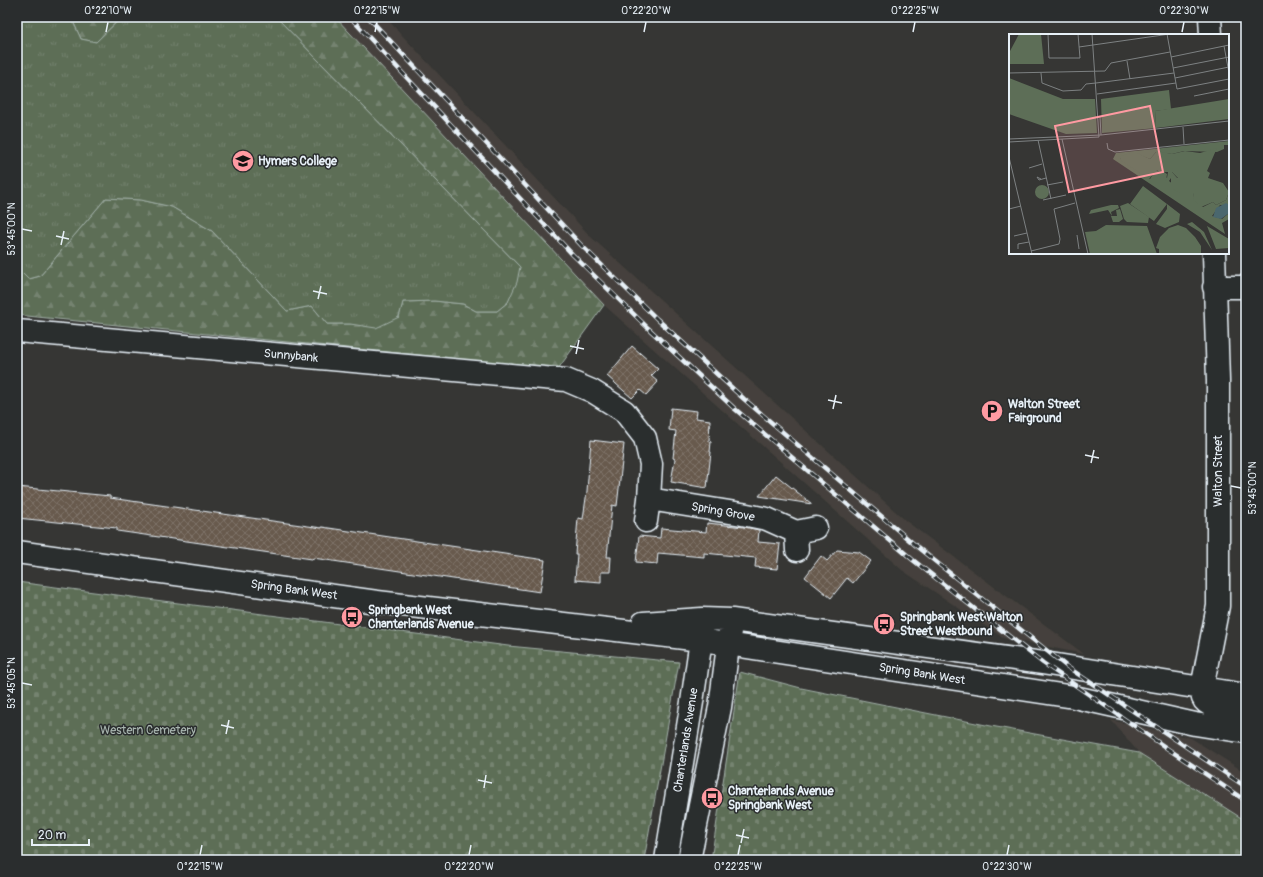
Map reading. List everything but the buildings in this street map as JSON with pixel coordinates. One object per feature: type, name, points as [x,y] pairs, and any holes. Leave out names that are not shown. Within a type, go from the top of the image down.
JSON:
[{"type":"street","points":[[1210,17],[1211,34]]},
{"type":"street","name":"Walton Street","points":[[1202,688],[1218,606],[1218,389],[1214,254]]},
{"type":"street","points":[[1214,287],[1246,287]]},
{"type":"street","name":"Sunnybank","points":[[17,331],[566,380],[592,391],[624,411],[645,438],[651,464],[649,499]]},
{"type":"street","points":[[646,521],[649,499]]},
{"type":"street","name":"Spring Grove","points":[[649,499],[742,514],[767,520],[803,537]]},
{"type":"street","name":"Spring Bank West","points":[[17,552],[377,602],[596,627],[701,629],[732,620],[1043,662],[1246,695]]},
{"type":"street","name":"Chanterlands Avenue","points":[[689,860],[720,707],[727,644],[732,620]]},
{"type":"street","name":"Spring Bank West","points":[[701,629],[727,644],[1074,697],[1195,724],[1246,732]]},
{"type":"street","name":"Chanterlands Avenue","points":[[666,860],[691,709],[701,629]]},
{"type":"street","points":[[1202,688],[1202,697],[1206,703],[1212,707],[1246,715]]},
{"type":"shaded area","name":"Hymers College","points":[[17,17],[385,17],[591,237],[906,521],[1084,654],[1003,638],[902,570],[604,305],[558,369],[17,315]]},
{"type":"shaded area","points":[[1111,720],[1191,738],[1246,773],[1246,821],[1139,753]]},
{"type":"green space","name":"Hymers College","points":[[17,17],[71,17],[81,39],[96,42],[122,17],[276,17],[520,267],[517,282],[508,302],[497,311],[476,311],[463,304],[434,301],[403,302],[399,317],[376,328],[350,324],[327,324],[312,306],[287,311],[212,231],[172,207],[141,200],[106,198],[40,276],[29,279],[17,267]]},
{"type":"green space","points":[[71,17],[122,17],[96,42],[81,39]]},
{"type":"green space","points":[[276,17],[335,17],[604,305],[558,369],[17,315],[17,267],[29,279],[40,276],[106,198],[141,200],[172,207],[212,231],[287,311],[312,306],[327,324],[350,324],[399,317],[403,302],[434,301],[463,304],[476,311],[497,311],[508,302],[520,267]]},
{"type":"green space","name":"Western Cemetery","points":[[17,582],[508,646],[679,662],[644,860],[17,860]]},
{"type":"green space","points":[[740,672],[801,688],[991,726],[1139,753],[1246,821],[1246,860],[711,860]]},
{"type":"railway","points":[[350,17],[573,255],[648,328],[735,409],[913,560],[1043,663],[1246,801]]},
{"type":"railway","points":[[368,17],[582,246],[657,319],[744,399],[921,550],[1066,666],[1246,787]]},
{"type":"place","name":"Hymers College","points":[[243,161]]},
{"type":"place","name":"Walton Street Fairground","points":[[992,411]]},
{"type":"place","name":"Springbank West Chanterlands Avenue","points":[[352,617]]},
{"type":"place","name":"Springbank West Walton Street Westbound","points":[[884,624]]},
{"type":"place","name":"Chanterlands Avenue Springbank West","points":[[712,798]]}]
